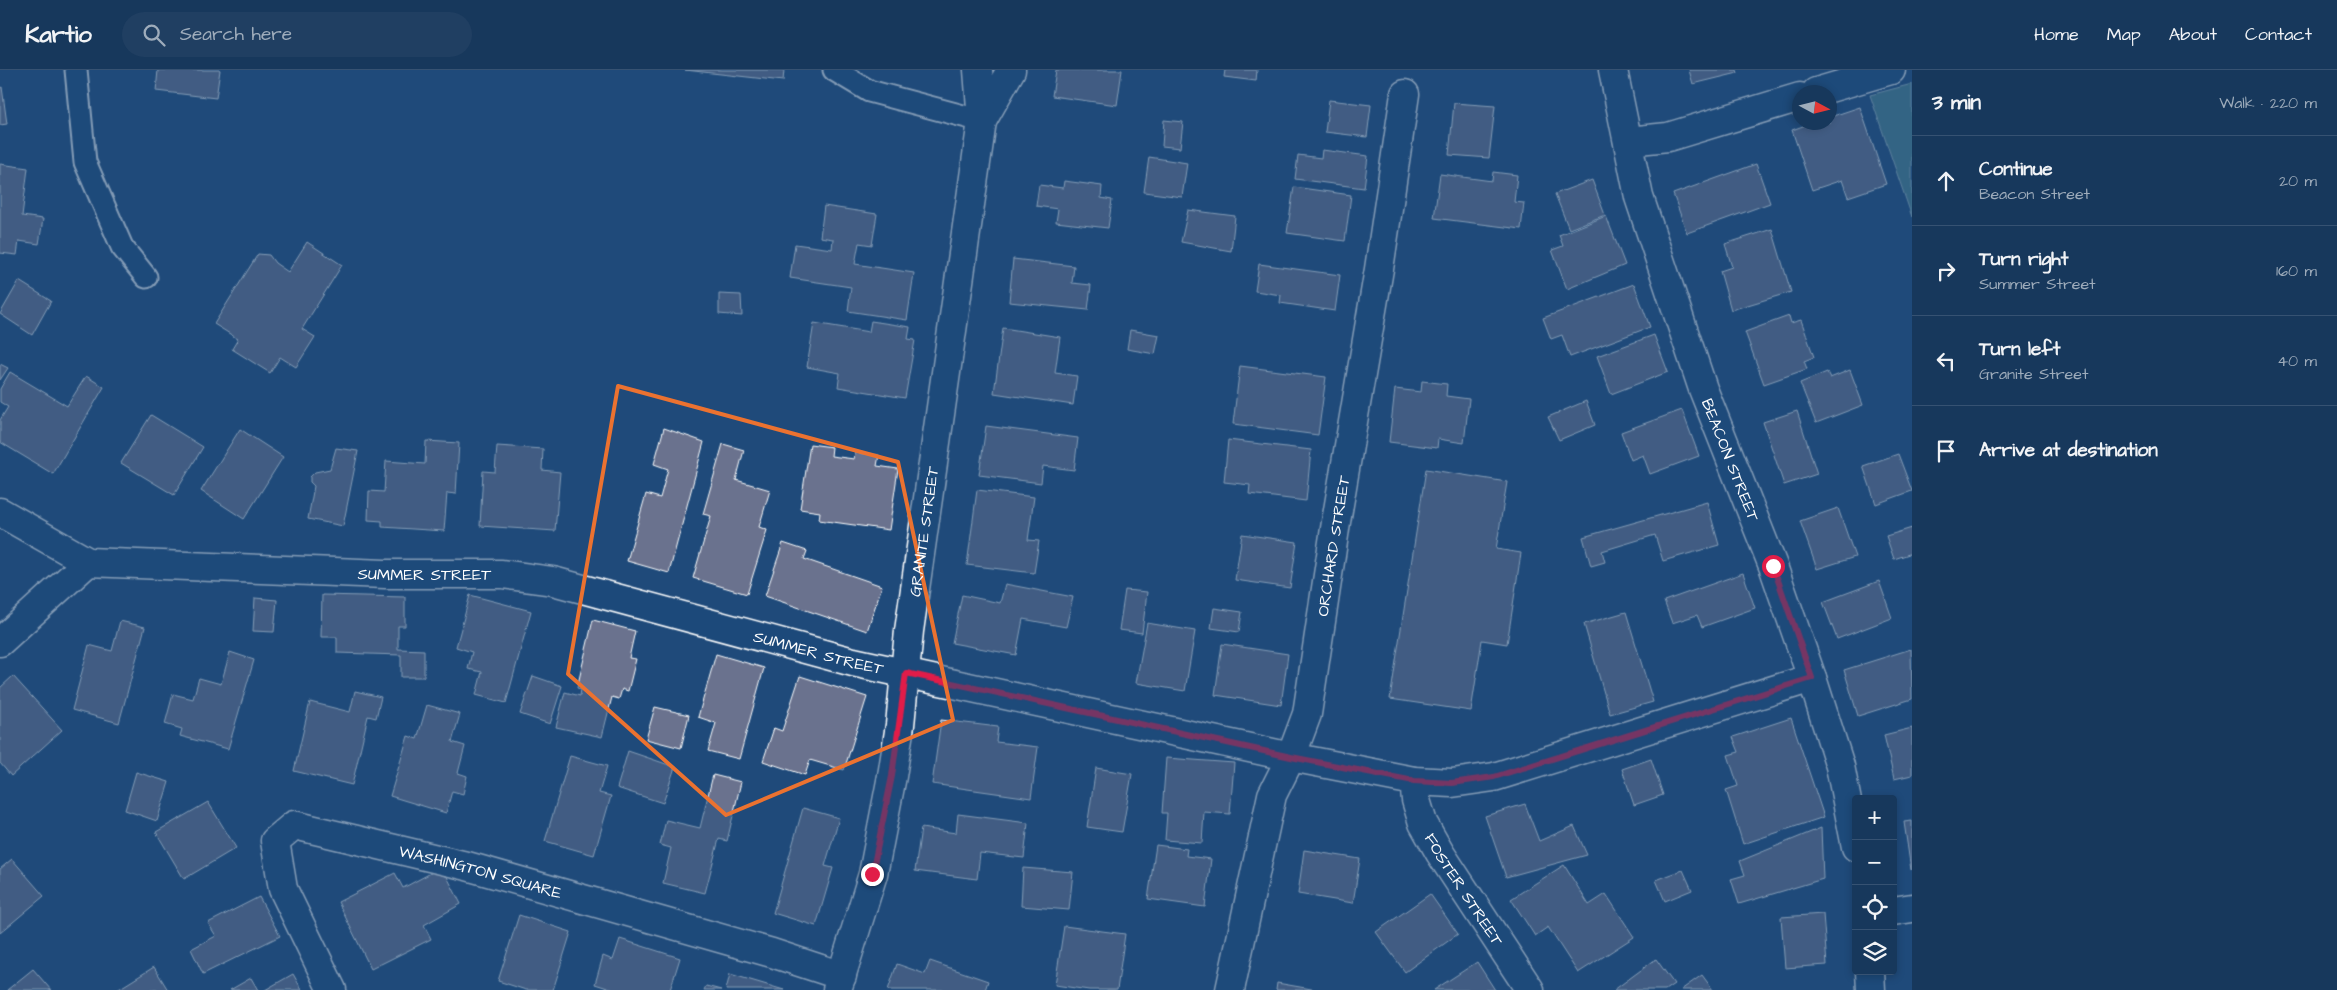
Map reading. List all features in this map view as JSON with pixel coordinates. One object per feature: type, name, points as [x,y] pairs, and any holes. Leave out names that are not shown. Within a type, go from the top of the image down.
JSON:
[{"type":"street","name":"GRANITE STREET","points":[[840,983],[874,865],[896,750],[906,673],[909,631],[982,121],[978,70]]},
{"type":"street","points":[[982,121],[1011,70]]},
{"type":"street","name":"BEACON STREET","points":[[1613,70],[1639,197],[1703,389],[1773,566],[1812,678],[1840,766],[1855,840]]},
{"type":"street","points":[[1837,86],[1891,70]]},
{"type":"street","name":"ORCHARD STREET","points":[[1230,990],[1272,795],[1291,757],[1307,714],[1336,522],[1379,269],[1405,94]]},
{"type":"street","points":[[1628,141],[1668,137],[1792,99]]},
{"type":"street","name":"SUMMER STREET","points":[[0,512],[88,562],[386,574],[502,574],[553,581],[852,662],[1291,757],[1414,781],[1452,783],[1494,777],[1812,678]]},
{"type":"street","points":[[0,642],[88,562]]},
{"type":"street","name":"FOSTER STREET","points":[[1414,781],[1416,800],[1427,831],[1530,990]]},
{"type":"street","name":"WASHINGTON SQUARE","points":[[332,990],[284,889],[275,841],[294,824],[467,866],[772,953],[840,983]]},
{"type":"street","points":[[1897,910],[1912,908]]},
{"type":"street","points":[[1870,975],[1871,990]]},
{"type":"lane","points":[[76,70],[85,162],[122,247],[146,277]]},
{"type":"lane","points":[[834,70],[869,91],[982,121]]},
{"type":"highlighted area","points":[[618,386],[898,462],[953,720],[726,815],[568,674]]},
{"type":"green space","points":[[1912,84],[1912,217],[1870,95]]},
{"type":"building","points":[[158,70],[220,70],[216,98],[156,91]]},
{"type":"building","points":[[685,70],[784,70],[783,81]]},
{"type":"building","points":[[1056,70],[1122,70],[1117,105],[1052,96]]},
{"type":"building","points":[[1225,70],[1257,70],[1256,81],[1224,77]]},
{"type":"building","points":[[1689,70],[1737,70],[1738,73],[1693,84]]},
{"type":"building","points":[[2,87],[7,124],[0,125],[0,88]]},
{"type":"building","points":[[1329,100],[1371,105],[1367,137],[1325,132]]},
{"type":"building","points":[[1454,103],[1495,106],[1489,158],[1449,155]]},
{"type":"building","points":[[1860,107],[1886,184],[1848,197],[1842,180],[1812,190],[1792,130],[1837,130],[1837,115]]},
{"type":"building","points":[[1164,120],[1183,122],[1180,148],[1162,146]]},
{"type":"building","points":[[1322,150],[1368,156],[1364,188],[1295,179],[1298,155],[1321,158]]},
{"type":"building","points":[[1149,157],[1187,163],[1182,197],[1144,192]]},
{"type":"building","points":[[0,164],[28,168],[22,216],[43,219],[39,244],[19,241],[17,255],[0,253]]},
{"type":"building","points":[[1756,164],[1770,203],[1687,233],[1673,194]]},
{"type":"building","points":[[1493,172],[1517,175],[1514,202],[1524,203],[1521,229],[1434,218],[1440,174],[1492,181]]},
{"type":"building","points":[[1592,180],[1605,215],[1569,229],[1555,194]]},
{"type":"building","points":[[1064,181],[1102,186],[1101,198],[1112,200],[1108,228],[1056,222],[1058,209],[1036,206],[1039,185],[1063,188]]},
{"type":"building","points":[[1294,187],[1351,195],[1345,241],[1287,233]]},
{"type":"building","points":[[824,206],[877,214],[872,245],[859,243],[855,264],[914,273],[907,320],[848,311],[851,287],[790,278],[795,244],[832,249],[833,239],[820,237]]},
{"type":"building","points":[[1188,210],[1235,216],[1231,251],[1181,242]]},
{"type":"building","points":[[1606,216],[1625,265],[1567,289],[1552,250],[1563,246],[1559,235]]},
{"type":"building","points":[[1772,229],[1791,292],[1731,310],[1720,271],[1732,267],[1725,244]]},
{"type":"building","points":[[307,242],[342,265],[302,329],[315,337],[296,367],[280,357],[270,373],[232,349],[238,339],[214,324],[258,254],[269,255],[275,263],[288,272]]},
{"type":"building","points":[[1013,259],[1074,266],[1072,283],[1091,285],[1088,310],[1009,302]]},
{"type":"building","points":[[1259,264],[1340,275],[1335,311],[1280,303],[1281,295],[1255,291]]},
{"type":"building","points":[[19,281],[51,301],[32,335],[0,314]]},
{"type":"building","points":[[1634,284],[1650,327],[1570,357],[1562,335],[1551,339],[1543,318]]},
{"type":"building","points":[[719,294],[741,295],[742,316],[719,314]]},
{"type":"building","points":[[1789,316],[1791,323],[1801,320],[1814,357],[1804,361],[1807,369],[1764,384],[1745,332]]},
{"type":"building","points":[[871,321],[910,327],[908,339],[915,340],[905,398],[838,387],[840,373],[807,367],[814,323],[869,332]]},
{"type":"building","points":[[1003,328],[1060,337],[1055,373],[1077,376],[1073,405],[994,393]]},
{"type":"building","points":[[1130,330],[1159,335],[1155,354],[1127,349]]},
{"type":"building","points":[[1654,335],[1668,372],[1611,394],[1597,356]]},
{"type":"building","points":[[0,364],[8,368],[0,380]]},
{"type":"building","points":[[1240,366],[1326,377],[1318,435],[1233,424]]},
{"type":"building","points":[[1850,370],[1863,405],[1816,423],[1800,383],[1827,372],[1830,378]]},
{"type":"building","points":[[10,372],[67,406],[86,376],[104,387],[53,474],[0,442],[0,420],[8,407],[0,402],[0,389]]},
{"type":"building","points":[[1422,381],[1447,384],[1446,396],[1469,399],[1464,443],[1438,439],[1437,448],[1389,442],[1395,389],[1421,392]]},
{"type":"building","points":[[1586,401],[1595,425],[1559,440],[1548,417]]},
{"type":"building","points":[[1682,410],[1699,456],[1650,474],[1643,455],[1631,460],[1621,432]]},
{"type":"building","points":[[1797,411],[1817,474],[1784,485],[1763,422]]},
{"type":"building","points":[[151,415],[203,447],[174,495],[121,463]]},
{"type":"building","points":[[986,426],[1078,438],[1074,470],[1043,466],[1041,483],[979,475]]},
{"type":"building","points":[[664,428],[704,442],[669,573],[627,561],[646,494],[660,498],[668,469],[654,464]]},
{"type":"building","points":[[240,429],[283,457],[244,519],[201,491]]},
{"type":"building","points":[[1228,440],[1311,450],[1306,501],[1249,494],[1250,485],[1224,482]]},
{"type":"building","points":[[426,441],[459,443],[456,494],[447,493],[444,531],[382,527],[382,521],[368,520],[369,491],[384,492],[386,461],[425,464]]},
{"type":"building","points":[[723,444],[744,450],[736,480],[770,490],[759,527],[767,530],[747,594],[693,578],[711,516],[703,514]]},
{"type":"building","points":[[810,444],[832,447],[831,456],[854,459],[855,452],[879,455],[877,466],[898,469],[889,530],[819,520],[820,512],[800,509]]},
{"type":"building","points":[[497,446],[543,449],[542,470],[560,472],[555,531],[480,526],[483,471],[495,472]]},
{"type":"building","points":[[336,448],[358,451],[343,526],[308,519],[314,486],[310,482],[310,477],[315,472],[330,469]]},
{"type":"building","points":[[1898,454],[1912,491],[1876,504],[1863,466]]},
{"type":"building","points":[[1426,469],[1507,482],[1496,549],[1521,553],[1507,644],[1482,640],[1471,711],[1390,699]]},
{"type":"building","points":[[977,490],[1034,497],[1028,540],[1039,541],[1034,573],[967,565]]},
{"type":"building","points":[[1707,502],[1719,545],[1663,561],[1655,535],[1602,551],[1605,562],[1591,566],[1583,537]]},
{"type":"building","points":[[1838,508],[1855,557],[1817,569],[1800,521]]},
{"type":"building","points":[[1912,528],[1912,553],[1894,559],[1886,536]]},
{"type":"building","points":[[1242,534],[1297,542],[1290,588],[1235,580]]},
{"type":"building","points":[[783,543],[807,551],[804,559],[882,586],[867,631],[765,596]]},
{"type":"building","points":[[1743,573],[1755,608],[1702,627],[1697,615],[1672,623],[1664,601]]},
{"type":"building","points":[[1879,581],[1892,618],[1837,639],[1823,602]]},
{"type":"building","points":[[1005,584],[1073,597],[1066,627],[1023,619],[1016,655],[952,643],[962,595],[1000,603]]},
{"type":"building","points":[[1125,590],[1147,592],[1142,633],[1119,630]]},
{"type":"building","points":[[322,595],[405,597],[405,626],[398,626],[398,649],[424,650],[424,677],[401,677],[401,655],[337,653],[337,637],[321,637]]},
{"type":"building","points":[[470,595],[531,611],[506,703],[476,695],[482,672],[468,669],[472,652],[456,647]]},
{"type":"building","points":[[255,598],[277,600],[274,632],[253,631]]},
{"type":"building","points":[[1214,608],[1242,612],[1239,632],[1211,628]]},
{"type":"building","points":[[1626,612],[1653,702],[1610,714],[1584,624]]},
{"type":"building","points":[[593,620],[635,631],[629,658],[636,659],[628,691],[622,689],[619,699],[612,697],[602,737],[556,727],[565,692],[580,696],[581,689],[577,688]]},
{"type":"building","points":[[120,621],[145,627],[119,723],[72,710],[89,645],[112,651]]},
{"type":"building","points":[[1147,623],[1195,631],[1185,691],[1136,683]]},
{"type":"building","points":[[1222,644],[1288,654],[1281,705],[1215,695]]},
{"type":"building","points":[[1911,649],[1912,699],[1858,716],[1844,670]]},
{"type":"building","points":[[230,652],[254,660],[228,749],[180,736],[182,729],[165,724],[173,694],[193,699],[199,678],[221,684]]},
{"type":"building","points":[[716,654],[764,668],[739,759],[708,751],[716,723],[698,717]]},
{"type":"building","points":[[13,676],[62,730],[11,776],[0,763],[0,688]]},
{"type":"building","points":[[533,676],[562,686],[550,724],[520,714]]},
{"type":"building","points":[[800,676],[867,697],[844,770],[810,760],[805,775],[763,761],[774,728],[782,731]]},
{"type":"building","points":[[355,691],[381,697],[376,718],[368,716],[352,785],[294,771],[310,702],[350,712]]},
{"type":"building","points":[[427,705],[460,714],[452,742],[465,746],[458,773],[467,776],[463,794],[452,791],[446,813],[390,796],[408,736],[417,739]]},
{"type":"building","points":[[655,707],[689,715],[681,748],[646,739]]},
{"type":"building","points":[[1791,718],[1824,817],[1743,844],[1726,790],[1738,786],[1728,755],[1739,752],[1733,737]]},
{"type":"building","points":[[941,720],[998,727],[996,742],[1038,747],[1031,798],[932,784]]},
{"type":"building","points":[[1912,728],[1912,775],[1894,779],[1884,735]]},
{"type":"building","points":[[628,751],[675,767],[663,803],[617,788]]},
{"type":"building","points":[[570,756],[607,766],[599,793],[611,796],[594,855],[545,841]]},
{"type":"building","points":[[1166,758],[1234,763],[1230,814],[1204,812],[1202,843],[1165,840],[1167,813],[1162,813]]},
{"type":"building","points":[[1651,759],[1663,795],[1634,805],[1622,769]]},
{"type":"building","points":[[1096,768],[1132,774],[1122,832],[1087,827]]},
{"type":"building","points":[[136,772],[169,782],[157,821],[125,810]]},
{"type":"building","points":[[713,775],[741,782],[727,841],[719,839],[705,893],[663,883],[671,848],[660,845],[666,820],[700,828]]},
{"type":"building","points":[[208,802],[236,848],[184,879],[156,832]]},
{"type":"building","points":[[1525,804],[1539,841],[1574,826],[1587,855],[1506,877],[1485,816]]},
{"type":"building","points":[[803,808],[839,818],[825,866],[833,868],[816,926],[773,913]]},
{"type":"building","points":[[958,814],[1028,823],[1024,858],[980,853],[977,879],[915,871],[921,828],[956,833]]},
{"type":"building","points":[[1912,821],[1912,869],[1911,870],[1904,822]]},
{"type":"building","points":[[1821,828],[1823,879],[1739,904],[1731,879],[1745,875],[1740,861]]},
{"type":"building","points":[[1156,845],[1187,849],[1186,856],[1211,859],[1205,907],[1148,899]]},
{"type":"building","points":[[1304,850],[1360,859],[1353,903],[1298,894]]},
{"type":"building","points":[[12,859],[44,896],[0,933],[0,869]]},
{"type":"building","points":[[1564,865],[1589,905],[1606,894],[1634,937],[1578,973],[1548,927],[1535,936],[1511,899]]},
{"type":"building","points":[[442,867],[461,904],[424,925],[431,939],[371,969],[338,902],[395,873],[403,888]]},
{"type":"building","points":[[1023,868],[1073,872],[1069,910],[1021,906]]},
{"type":"building","points":[[1683,870],[1692,890],[1665,901],[1656,880]]},
{"type":"building","points":[[1430,894],[1458,934],[1405,972],[1376,932]]},
{"type":"building","points":[[259,897],[280,936],[203,974],[191,949],[216,936],[208,923]]},
{"type":"building","points":[[1823,914],[1827,965],[1785,968],[1781,917]]},
{"type":"building","points":[[519,915],[571,932],[553,990],[526,990],[498,981]]},
{"type":"building","points":[[1064,926],[1125,934],[1117,990],[1089,990],[1055,985]]},
{"type":"building","points":[[620,939],[680,958],[670,990],[614,990],[595,984],[603,956],[613,960]]},
{"type":"building","points":[[1656,959],[1674,984],[1665,990],[1614,990]]},
{"type":"building","points":[[930,961],[988,981],[985,990],[888,990],[897,964],[925,974]]},
{"type":"building","points":[[1477,962],[1495,990],[1434,990]]},
{"type":"building","points":[[154,967],[168,990],[117,990]]},
{"type":"building","points":[[33,969],[51,990],[7,990]]},
{"type":"building","points":[[293,974],[302,990],[265,990]]},
{"type":"building","points":[[730,974],[784,990],[726,990]]},
{"type":"building","points":[[1702,975],[1713,990],[1681,990]]},
{"type":"building","points":[[251,978],[258,990],[230,990]]},
{"type":"building","points":[[1277,983],[1317,990],[1276,990]]},
{"type":"building","points":[[706,986],[721,990],[704,990]]},
{"type":"route","points":[[872,874],[892,776],[906,673],[1291,757],[1414,781],[1452,783],[1474,781],[1494,777],[1812,678],[1773,566]]}]
